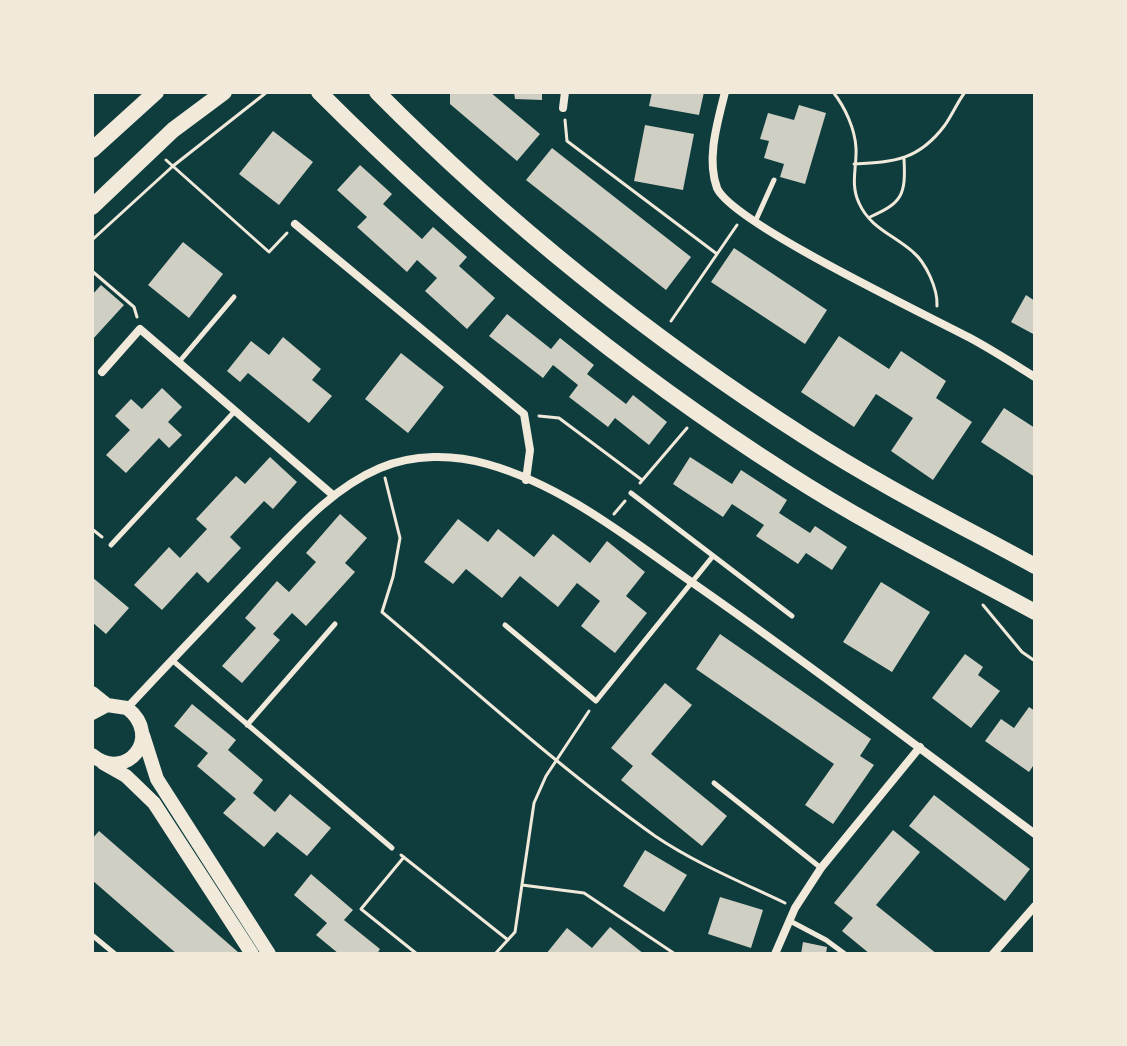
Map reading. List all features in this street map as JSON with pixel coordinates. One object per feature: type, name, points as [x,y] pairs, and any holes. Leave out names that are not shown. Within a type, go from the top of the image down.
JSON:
[{"type":"main road","points":[[92,150],[156,92]]},
{"type":"main road","points":[[92,207],[153,148],[224,92]]},
{"type":"main road","points":[[319,92],[386,159],[521,278],[578,326],[698,414],[843,508],[1035,612]]},
{"type":"main road","points":[[380,94],[415,130],[536,238],[660,337],[864,473],[1035,566]]},
{"type":"street","points":[[563,108],[565,92]]},
{"type":"street","points":[[725,92],[715,135],[713,164],[718,189],[735,209],[1035,377]]},
{"type":"street","points":[[295,224],[524,414],[530,450],[526,480]]},
{"type":"street","points":[[102,372],[140,329],[334,496]]},
{"type":"street","points":[[127,708],[311,515],[346,486],[381,467],[407,460],[461,458],[488,464],[526,480],[607,523],[832,681],[1035,834]]},
{"type":"street","points":[[92,693],[107,705],[127,708],[136,714],[142,724],[157,779],[269,954]]},
{"type":"street","points":[[92,713],[107,705]]},
{"type":"street","points":[[98,759],[114,764],[126,761],[136,754],[143,735]]},
{"type":"street","points":[[775,954],[795,908],[821,868],[920,747]]},
{"type":"street","points":[[98,759],[126,776],[154,803],[252,954]]},
{"type":"street","points":[[993,954],[1035,906]]},
{"type":"lane","points":[[755,222],[774,180]]},
{"type":"lane","points":[[179,362],[234,297]]},
{"type":"lane","points":[[111,545],[235,411]]},
{"type":"lane","points":[[631,493],[792,616]]},
{"type":"lane","points":[[505,625],[596,701],[713,556]]},
{"type":"lane","points":[[247,725],[335,624]]},
{"type":"lane","points":[[172,660],[392,848]]},
{"type":"lane","points":[[714,783],[821,868]]},
{"type":"lane","points":[[790,921],[845,954]]},
{"type":"lane","points":[[92,935],[115,954]]},
{"type":"path","points":[[92,240],[173,166],[267,92]]},
{"type":"path","points":[[833,92],[847,114],[856,148],[853,178],[859,203],[883,234],[914,253],[930,277],[937,300],[936,321]]},
{"type":"path","points":[[854,164],[904,159],[927,145],[946,123],[965,92]]},
{"type":"path","points":[[563,108],[567,141],[717,254]]},
{"type":"path","points":[[153,148],[269,252],[295,224]]},
{"type":"path","points":[[869,218],[892,208],[901,197],[905,180],[904,159]]},
{"type":"path","points":[[660,337],[744,215]]},
{"type":"path","points":[[92,271],[134,307],[140,329]]},
{"type":"path","points":[[524,414],[559,418],[642,480]]},
{"type":"path","points":[[607,523],[698,414]]},
{"type":"path","points":[[381,467],[400,538],[382,612],[557,760],[656,837],[706,866],[795,908]]},
{"type":"path","points":[[978,597],[1022,652],[1035,661]]},
{"type":"path","points":[[495,954],[515,932],[534,803],[546,776],[596,701]]},
{"type":"path","points":[[392,848],[508,940]]},
{"type":"path","points":[[404,857],[361,909],[417,954]]},
{"type":"path","points":[[522,885],[584,893],[675,954]]},
{"type":"building","points":[[450,92],[490,92],[540,134],[517,161],[450,104]]},
{"type":"building","points":[[514,92],[542,92],[542,100],[515,99]]},
{"type":"building","points":[[652,92],[704,92],[699,115],[649,106]]},
{"type":"building","points":[[799,105],[826,113],[805,184],[780,177],[784,164],[764,158],[769,141],[760,139],[768,113],[794,120]]},
{"type":"building","points":[[645,125],[694,134],[683,190],[634,181]]},
{"type":"building","points":[[273,131],[313,162],[279,205],[239,174]]},
{"type":"building","points":[[552,148],[691,257],[666,290],[526,180]]},
{"type":"building","points":[[360,165],[392,194],[383,204],[422,239],[433,227],[467,257],[459,266],[495,298],[467,329],[425,291],[437,278],[417,260],[407,272],[357,227],[367,217],[337,190]]},
{"type":"building","points":[[183,242],[223,274],[189,318],[148,285]]},
{"type":"building","points":[[734,248],[827,310],[805,344],[711,282]]},
{"type":"building","points":[[101,285],[124,305],[92,340],[92,295]]},
{"type":"building","points":[[1026,295],[1035,301],[1035,335],[1011,322]]},
{"type":"building","points":[[507,314],[551,349],[560,338],[594,365],[587,374],[626,404],[633,395],[667,422],[649,445],[615,418],[608,427],[569,397],[578,385],[553,365],[543,378],[489,336]]},
{"type":"building","points":[[839,336],[889,369],[901,351],[946,381],[936,398],[972,422],[933,480],[891,451],[913,418],[876,394],[854,427],[801,392]]},
{"type":"building","points":[[283,337],[321,369],[312,380],[332,396],[309,423],[248,373],[240,382],[227,371],[251,341],[269,355]]},
{"type":"building","points":[[401,353],[444,387],[408,433],[365,399]]},
{"type":"building","points":[[162,388],[182,407],[168,422],[182,435],[169,448],[159,438],[126,473],[106,455],[130,430],[115,416],[131,399],[142,409]]},
{"type":"building","points":[[1004,408],[1035,428],[1035,477],[981,442]]},
{"type":"building","points":[[270,457],[297,482],[273,509],[264,501],[230,537],[241,548],[208,583],[197,572],[162,610],[134,585],[169,547],[180,558],[207,529],[196,519],[236,476],[245,484]]},
{"type":"building","points":[[690,457],[732,484],[741,470],[787,500],[779,513],[810,533],[815,526],[847,547],[832,570],[806,553],[798,564],[756,536],[764,525],[732,504],[723,517],[673,484]]},
{"type":"building","points":[[340,514],[367,538],[345,563],[355,572],[306,626],[292,613],[273,634],[280,640],[242,683],[222,666],[256,628],[245,618],[277,581],[289,592],[316,562],[306,553]]},
{"type":"building","points":[[458,519],[488,542],[498,529],[534,557],[553,534],[590,563],[607,541],[645,572],[626,596],[647,613],[615,653],[581,626],[600,601],[577,583],[558,607],[520,576],[502,598],[466,569],[453,584],[424,562]]},
{"type":"building","points":[[92,577],[129,608],[106,634],[92,622]]},
{"type":"building","points":[[881,582],[930,612],[892,672],[843,642]]},
{"type":"building","points":[[720,634],[871,739],[860,756],[874,765],[833,824],[805,805],[834,764],[696,669]]},
{"type":"building","points":[[965,654],[983,667],[978,675],[1000,691],[971,728],[932,698]]},
{"type":"building","points":[[665,683],[692,705],[651,754],[727,816],[702,846],[621,780],[633,766],[611,748]]},
{"type":"building","points":[[192,704],[236,740],[228,750],[263,780],[253,793],[275,812],[290,794],[331,828],[307,856],[277,832],[264,847],[223,813],[236,799],[197,766],[208,753],[174,726]]},
{"type":"building","points":[[1029,707],[1035,711],[1035,763],[1029,772],[985,741],[1001,719],[1014,728]]},
{"type":"building","points":[[934,795],[1030,869],[1005,901],[909,826]]},
{"type":"building","points":[[893,830],[920,852],[876,905],[937,954],[870,954],[842,931],[853,918],[834,903]]},
{"type":"building","points":[[99,831],[238,952],[177,954],[92,880],[92,839]]},
{"type":"building","points":[[645,850],[687,875],[664,912],[623,886]]},
{"type":"building","points":[[311,874],[353,910],[344,920],[380,949],[377,954],[339,954],[316,935],[327,923],[294,895]]},
{"type":"building","points":[[720,897],[763,910],[751,948],[708,934]]},
{"type":"building","points":[[610,927],[644,954],[546,954],[567,928],[592,948]]},
{"type":"building","points":[[803,942],[827,947],[826,954],[801,954]]}]
